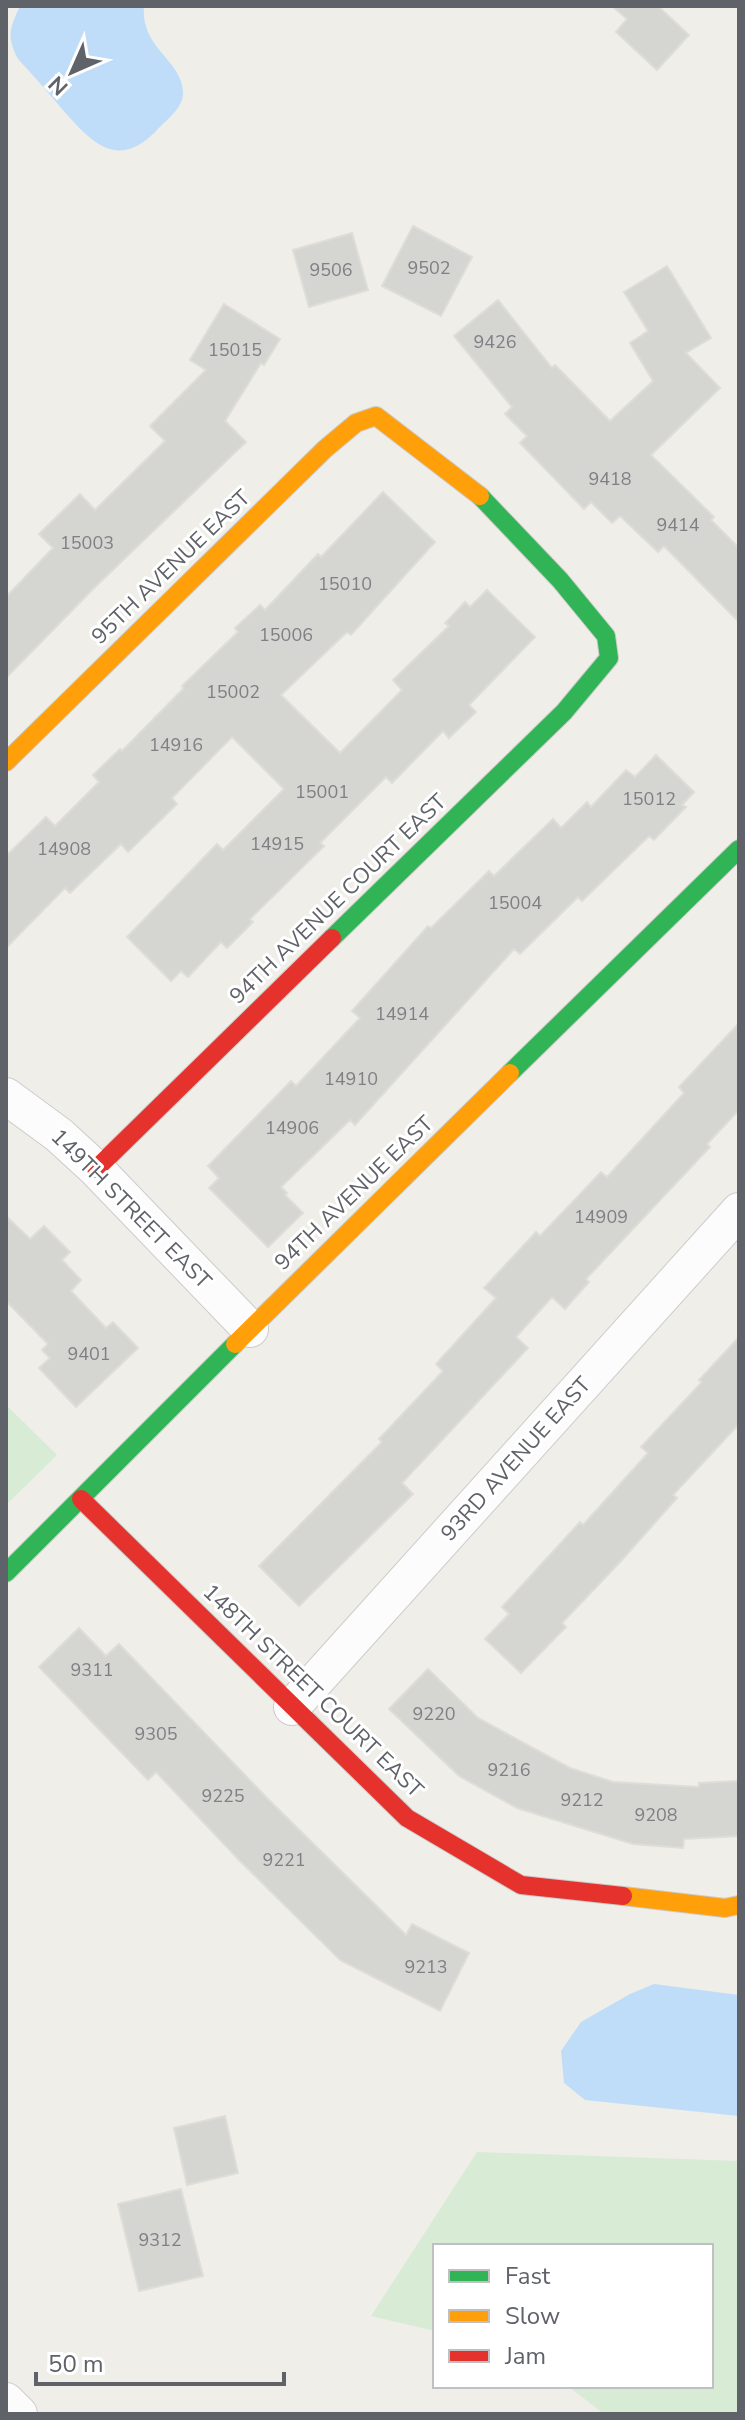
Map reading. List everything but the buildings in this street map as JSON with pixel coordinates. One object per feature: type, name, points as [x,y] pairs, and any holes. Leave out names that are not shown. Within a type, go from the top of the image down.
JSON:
[{"type":"street","name":"94TH AVENUE COURT EAST","points":[[96,1169],[564,712],[609,658],[606,636],[560,580],[485,500],[376,416]]},
{"type":"street","name":"95TH AVENUE EAST","points":[[6,762],[325,449],[356,423],[376,416]]},
{"type":"street","name":"94TH AVENUE EAST","points":[[6,1573],[739,849]]},
{"type":"street","name":"149TH STREET EAST","points":[[6,1096],[59,1135],[96,1169],[250,1329]]},
{"type":"street","name":"93RD AVENUE EAST","points":[[292,1707],[739,1211]]},
{"type":"street","name":"148TH STREET COURT EAST","points":[[81,1499],[407,1818],[521,1885],[732,1907]]},
{"type":"street","points":[[6,2401],[19,2414]]},
{"type":"green space","points":[[6,1405],[57,1455],[6,1505]]},
{"type":"green space","points":[[477,2152],[739,2161],[739,2414],[604,2414],[571,2388],[713,2388],[713,2244],[433,2244],[433,2331],[371,2316]]},
{"type":"water","points":[[20,6],[144,6],[148,33],[181,81],[183,98],[178,108],[142,143],[129,149],[117,150],[94,141],[18,59],[11,32]]},
{"type":"water","points":[[654,1984],[739,1995],[739,2116],[585,2100],[564,2083],[561,2051],[581,2022]]},
{"type":"traffic: fast","points":[[332,938],[564,712],[609,658],[606,636],[560,580],[480,496]]},
{"type":"traffic: fast","points":[[510,1073],[739,849]]},
{"type":"traffic: fast","points":[[6,1573],[235,1344]]},
{"type":"traffic: slow","points":[[6,762],[325,449],[356,423],[376,416],[480,496]]},
{"type":"traffic: slow","points":[[235,1344],[510,1073]]},
{"type":"traffic: slow","points":[[623,1896],[725,1908],[739,1905]]},
{"type":"traffic: jam","points":[[96,1169],[332,938]]},
{"type":"traffic: jam","points":[[81,1499],[407,1818],[521,1885],[623,1896]]}]
